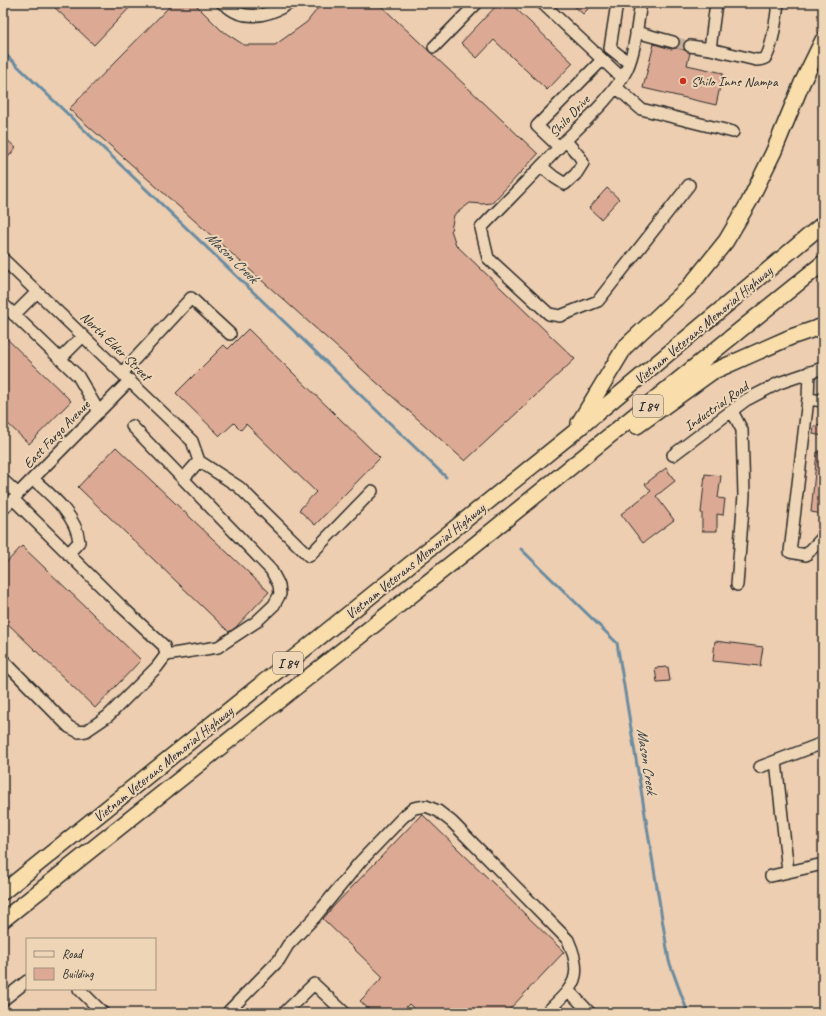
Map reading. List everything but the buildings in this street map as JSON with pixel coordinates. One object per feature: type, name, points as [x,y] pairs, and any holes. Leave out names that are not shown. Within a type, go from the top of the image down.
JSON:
[{"type":"highway","points":[[572,434],[625,347],[689,287],[726,241],[750,202],[774,151],[802,83],[823,40]]},
{"type":"highway","name":"Vietnam Veterans Memorial Highway","points":[[3,892],[572,434],[823,224]]},
{"type":"highway","name":"Vietnam Veterans Memorial Highway","points":[[3,920],[472,547],[823,263]]},
{"type":"highway","points":[[472,547],[712,372],[791,336],[823,326]]},
{"type":"street","points":[[222,3],[239,14],[258,16],[276,11],[290,3]]},
{"type":"street","points":[[434,47],[477,3]]},
{"type":"street","points":[[542,3],[602,60],[641,109],[733,132]]},
{"type":"street","points":[[617,3],[610,48],[629,63]]},
{"type":"street","name":"Shilo Drive","points":[[641,3],[629,63],[619,83],[563,144],[481,228],[488,258],[549,314],[560,316],[598,301],[689,185]]},
{"type":"street","points":[[710,49],[716,3]]},
{"type":"street","points":[[690,46],[710,49],[756,60],[763,59],[769,51],[778,3]]},
{"type":"street","points":[[636,32],[673,42]]},
{"type":"street","points":[[541,166],[565,184],[576,174],[582,163],[580,157],[537,126],[602,60]]},
{"type":"street","name":"North Elder Street","points":[[3,259],[192,441],[199,461]]},
{"type":"street","points":[[14,315],[37,292]]},
{"type":"street","name":"East Fargo Avenue","points":[[3,509],[99,412],[126,376],[191,298],[230,334]]},
{"type":"street","points":[[3,304],[78,376],[99,412]]},
{"type":"street","points":[[60,359],[83,336]]},
{"type":"street","name":"Industrial Road","points":[[673,455],[746,400],[779,383],[823,368]]},
{"type":"street","points":[[809,372],[818,398],[790,552],[806,555],[823,537]]},
{"type":"street","points":[[732,411],[742,430],[744,495],[737,585]]},
{"type":"street","points":[[3,660],[69,727],[79,732],[86,731],[108,716],[157,668],[166,655],[218,647],[256,622],[274,605],[280,594],[279,585],[271,570],[132,426]]},
{"type":"street","points":[[183,479],[199,461],[240,487],[309,556],[372,490]]},
{"type":"street","points":[[33,479],[58,502],[76,527],[79,542],[68,554]]},
{"type":"street","points":[[3,480],[15,497],[68,554],[164,646],[166,655]]},
{"type":"street","points":[[760,767],[823,743]]},
{"type":"street","points":[[776,761],[788,872]]},
{"type":"street","points":[[231,1013],[229,1011],[279,960],[288,945],[314,918],[360,862],[403,817],[414,808],[426,806],[438,811],[452,822],[568,940],[575,955],[576,976],[569,991],[546,1013]]},
{"type":"street","points":[[770,876],[823,864]]},
{"type":"street","points":[[3,1000],[26,982]]},
{"type":"street","points":[[284,1013],[314,984],[345,1013]]},
{"type":"street","points":[[81,990],[104,1013]]},
{"type":"street","points":[[569,991],[590,1013]]},
{"type":"waterway","name":"Mason Creek","points":[[3,52],[446,477]]},
{"type":"waterway","name":"Mason Creek","points":[[521,549],[617,643],[669,961],[688,1013]]},
{"type":"tunnel","points":[[673,42],[690,46]]},
{"type":"place","name":"Shilo Inns Nampa","points":[[683,81]]}]
